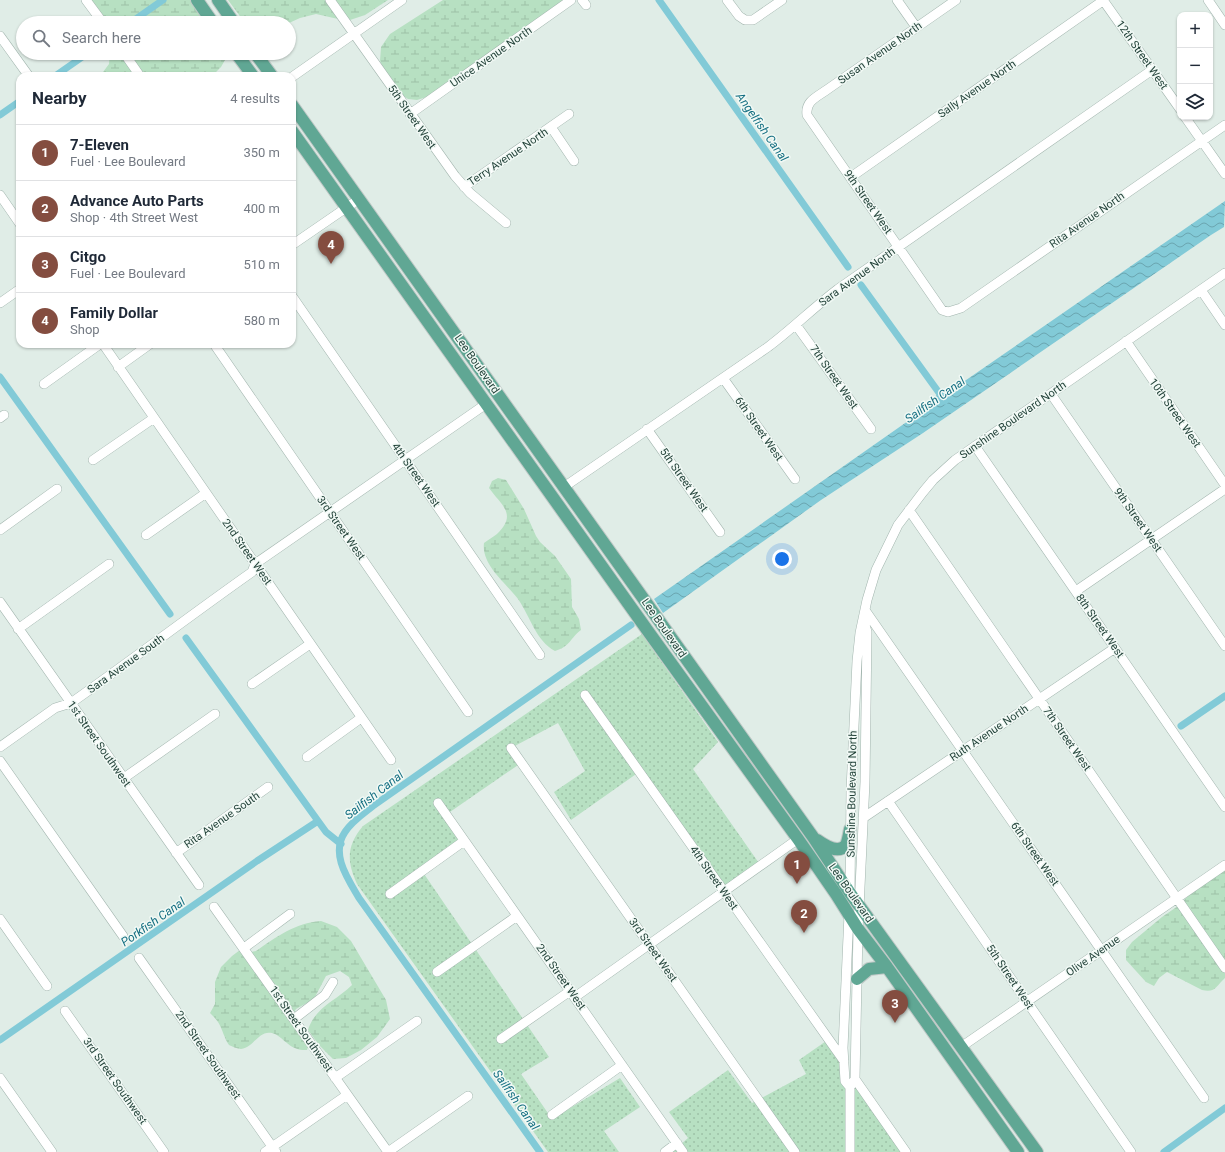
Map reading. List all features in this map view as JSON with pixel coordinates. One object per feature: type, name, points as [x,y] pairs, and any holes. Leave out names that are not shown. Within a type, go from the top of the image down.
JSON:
[{"type":"main road","points":[[197,0],[208,16]]},
{"type":"main road","points":[[218,0],[229,16]]},
{"type":"main road","points":[[241,60],[250,72]]},
{"type":"main road","points":[[260,60],[269,72]]},
{"type":"main road","name":"Lee Boulevard","points":[[296,111],[813,837],[850,893],[1037,1152]]},
{"type":"main road","name":"Lee Boulevard","points":[[296,137],[798,839],[836,894],[848,915],[887,967],[1018,1152]]},
{"type":"main road","points":[[471,383],[487,392],[553,483],[557,486],[564,487]]},
{"type":"main road","points":[[813,837],[824,845],[835,849],[843,847],[846,844],[850,829]]},
{"type":"main road","points":[[857,979],[869,969],[887,967]]},
{"type":"main road","points":[[972,1087],[986,1094],[1028,1152]]},
{"type":"street","points":[[86,0],[98,16]]},
{"type":"street","name":"5th Street West","points":[[330,0],[410,114],[464,187],[506,223]]},
{"type":"street","points":[[296,74],[402,0]]},
{"type":"street","name":"Unice Avenue North","points":[[410,114],[571,0]]},
{"type":"street","points":[[727,0],[738,16],[745,20],[753,20],[782,0]]},
{"type":"street","points":[[896,0],[916,27]]},
{"type":"street","name":"Susan Avenue North","points":[[806,108],[810,102],[822,93],[956,0]]},
{"type":"street","name":"12th Street West","points":[[1104,0],[1177,105]]},
{"type":"street","name":"Sally Avenue North","points":[[851,177],[1104,0]]},
{"type":"street","points":[[1208,0],[1225,25]]},
{"type":"street","points":[[0,36],[16,58]]},
{"type":"street","points":[[17,60],[26,72]]},
{"type":"street","points":[[129,60],[137,72]]},
{"type":"street","name":"Sara Avenue North","points":[[564,487],[768,347],[796,325],[819,304],[1152,70]]},
{"type":"street","name":"9th Street West","points":[[806,108],[807,115],[942,310],[948,312]]},
{"type":"street","name":"Terry Avenue North","points":[[464,187],[570,114]]},
{"type":"street","points":[[1187,120],[1225,174]]},
{"type":"street","name":"Rita Avenue North","points":[[948,312],[961,308],[1225,125]]},
{"type":"street","name":"Terry Avenue North","points":[[552,127],[574,161]]},
{"type":"street","points":[[0,195],[16,218]]},
{"type":"street","points":[[296,243],[359,199]]},
{"type":"street","name":"Sunshine Boulevard North","points":[[852,1083],[846,1081],[844,1062],[845,987],[851,871],[850,829],[857,661],[860,633],[871,585],[883,555],[898,525],[908,510],[939,475],[975,446],[1225,274]]},
{"type":"street","points":[[1201,290],[1225,325]]},
{"type":"street","points":[[0,303],[16,292]]},
{"type":"street","name":"4th Street West","points":[[296,302],[540,655]]},
{"type":"street","name":"7th Street West","points":[[796,325],[871,429]]},
{"type":"street","name":"10th Street West","points":[[1126,341],[1225,485]]},
{"type":"street","points":[[44,384],[95,348]]},
{"type":"street","name":"2nd Street West","points":[[104,348],[391,760]]},
{"type":"street","points":[[118,366],[144,348]]},
{"type":"street","name":"3rd Street West","points":[[217,348],[468,712]]},
{"type":"street","name":"6th Street West","points":[[723,378],[795,480]]},
{"type":"street","name":"9th Street West","points":[[1050,394],[1225,646]]},
{"type":"street","points":[[255,564],[486,404]]},
{"type":"street","points":[[92,460],[154,418]]},
{"type":"street","name":"5th Street West","points":[[647,429],[720,532]]},
{"type":"street","name":"8th Street West","points":[[975,446],[1225,807]]},
{"type":"street","points":[[0,530],[57,489]]},
{"type":"street","points":[[1076,591],[1225,490]]},
{"type":"street","points":[[146,535],[206,493]]},
{"type":"street","name":"7th Street West","points":[[908,510],[1225,968]]},
{"type":"street","points":[[18,629],[109,564]]},
{"type":"street","name":"Sara Avenue South","points":[[0,747],[55,708],[71,703],[252,572],[255,564]]},
{"type":"street","name":"1st Street Southwest","points":[[0,602],[199,885]]},
{"type":"street","name":"Sunshine Boulevard North","points":[[850,1152],[866,714],[867,632],[865,615]]},
{"type":"street","name":"6th Street West","points":[[865,615],[963,751],[1204,1098]]},
{"type":"street","points":[[252,684],[310,644]]},
{"type":"street","name":"Ruth Avenue North","points":[[863,818],[1115,648]]},
{"type":"street","points":[[854,724],[866,714],[861,709],[860,670],[857,661]]},
{"type":"street","name":"4th Street West","points":[[585,695],[844,1062]]},
{"type":"street","points":[[124,778],[214,714]]},
{"type":"street","points":[[307,757],[361,718]]},
{"type":"street","name":"3rd Street West","points":[[511,748],[795,1152]]},
{"type":"street","points":[[0,761],[123,936]]},
{"type":"street","name":"Rita Avenue South","points":[[176,853],[268,787]]},
{"type":"street","name":"5th Street West","points":[[888,801],[1131,1152]]},
{"type":"street","name":"2nd Street West","points":[[438,803],[683,1152]]},
{"type":"street","points":[[502,1039],[649,944],[798,839]]},
{"type":"street","points":[[390,894],[464,841]]},
{"type":"street","name":"Olive Avenue","points":[[961,1047],[1225,865]]},
{"type":"street","name":"1st Street Southwest","points":[[214,907],[388,1152]]},
{"type":"street","points":[[244,948],[290,914]]},
{"type":"street","points":[[437,972],[517,916]]},
{"type":"street","points":[[0,919],[47,986]]},
{"type":"street","name":"2nd Street Southwest","points":[[139,958],[271,1150]]},
{"type":"street","points":[[294,1019],[325,995],[334,982]]},
{"type":"street","name":"3rd Street Southwest","points":[[65,1011],[164,1152]]},
{"type":"street","points":[[335,1078],[417,1021]]},
{"type":"street","points":[[552,1115],[622,1065]]},
{"type":"street","points":[[0,1078],[52,1152]]},
{"type":"street","points":[[852,1083],[906,1152]]},
{"type":"street","points":[[271,1150],[347,1095]]},
{"type":"street","points":[[388,1152],[468,1096]]},
{"type":"street","points":[[665,1152],[677,1143]]},
{"type":"green space","points":[[91,0],[193,0],[204,16],[104,16]]},
{"type":"green space","points":[[228,0],[388,0],[365,15],[347,21],[316,14],[296,20],[296,16],[240,16]]},
{"type":"green space","points":[[443,0],[566,0],[433,95],[417,100],[408,99],[399,93],[387,77],[380,61],[381,47],[390,34]]},
{"type":"green space","points":[[109,60],[225,60],[216,72],[103,72],[109,64]]},
{"type":"green space","points":[[498,478],[506,480],[524,509],[536,536],[540,542],[555,556],[571,579],[572,607],[579,619],[581,630],[564,647],[555,651],[548,647],[538,635],[518,599],[496,574],[486,559],[484,543],[497,534],[503,527],[507,515],[502,505],[489,488],[492,481]]},
{"type":"green space","points":[[642,634],[718,742],[693,769],[761,866],[724,891],[639,772],[571,820],[554,792],[585,771],[558,723],[511,748],[521,763],[447,814],[465,847],[420,868],[549,1057],[521,1074],[552,1119],[620,1078],[640,1107],[604,1131],[619,1152],[548,1152],[357,884],[351,868],[351,847],[357,833],[363,826]]},
{"type":"green space","points":[[1225,870],[1225,978],[1213,990],[1210,991],[1202,990],[1167,972],[1159,978],[1154,986],[1146,982],[1126,960],[1126,950],[1132,942],[1178,906],[1193,891]]},
{"type":"green space","points":[[321,921],[337,927],[351,941],[386,1000],[390,1019],[377,1037],[361,1050],[346,1058],[333,1059],[319,1045],[308,1030],[311,1022],[321,1010],[352,985],[349,977],[340,971],[326,976],[314,999],[296,1009],[290,1021],[308,1047],[307,1050],[295,1048],[272,1033],[259,1036],[245,1048],[240,1049],[229,1045],[221,1027],[210,1013],[215,1004],[215,982],[221,967],[240,950],[251,952],[256,951],[278,936],[294,928],[312,922]]},
{"type":"green space","points":[[829,1039],[840,1055],[846,1089],[846,1152],[672,1152],[688,1138],[669,1112],[728,1070],[752,1103],[806,1074],[799,1060]]},
{"type":"green space","points":[[857,1082],[909,1152],[853,1152],[853,1088]]},
{"type":"water","points":[[1225,201],[1224,227],[923,433],[821,500],[663,613],[654,599],[928,407],[931,399],[945,390],[951,390],[956,387]]},
{"type":"waterway","points":[[140,16],[163,0]]},
{"type":"waterway","name":"Angelfish Canal","points":[[659,0],[848,267]]},
{"type":"waterway","points":[[61,72],[78,60]]},
{"type":"waterway","points":[[0,115],[16,104]]},
{"type":"waterway","name":"Angelfish Canal","points":[[861,285],[945,401]]},
{"type":"waterway","points":[[0,377],[170,614]]},
{"type":"waterway","name":"Sailfish Canal","points":[[540,1152],[359,898],[342,866],[339,849],[341,840],[351,824],[373,806],[631,625]]},
{"type":"waterway","points":[[186,638],[326,832],[341,844]]},
{"type":"waterway","points":[[1181,726],[1225,696]]},
{"type":"waterway","name":"Porkfish Canal","points":[[0,1040],[257,861],[318,821]]},
{"type":"waterway","points":[[1164,1152],[1225,1108]]},
{"type":"place","name":"Family Dollar","points":[[331,264]]},
{"type":"place","name":"7-Eleven","points":[[797,884]]},
{"type":"place","name":"Advance Auto Parts","points":[[804,933]]},
{"type":"place","name":"Citgo","points":[[895,1023]]}]
